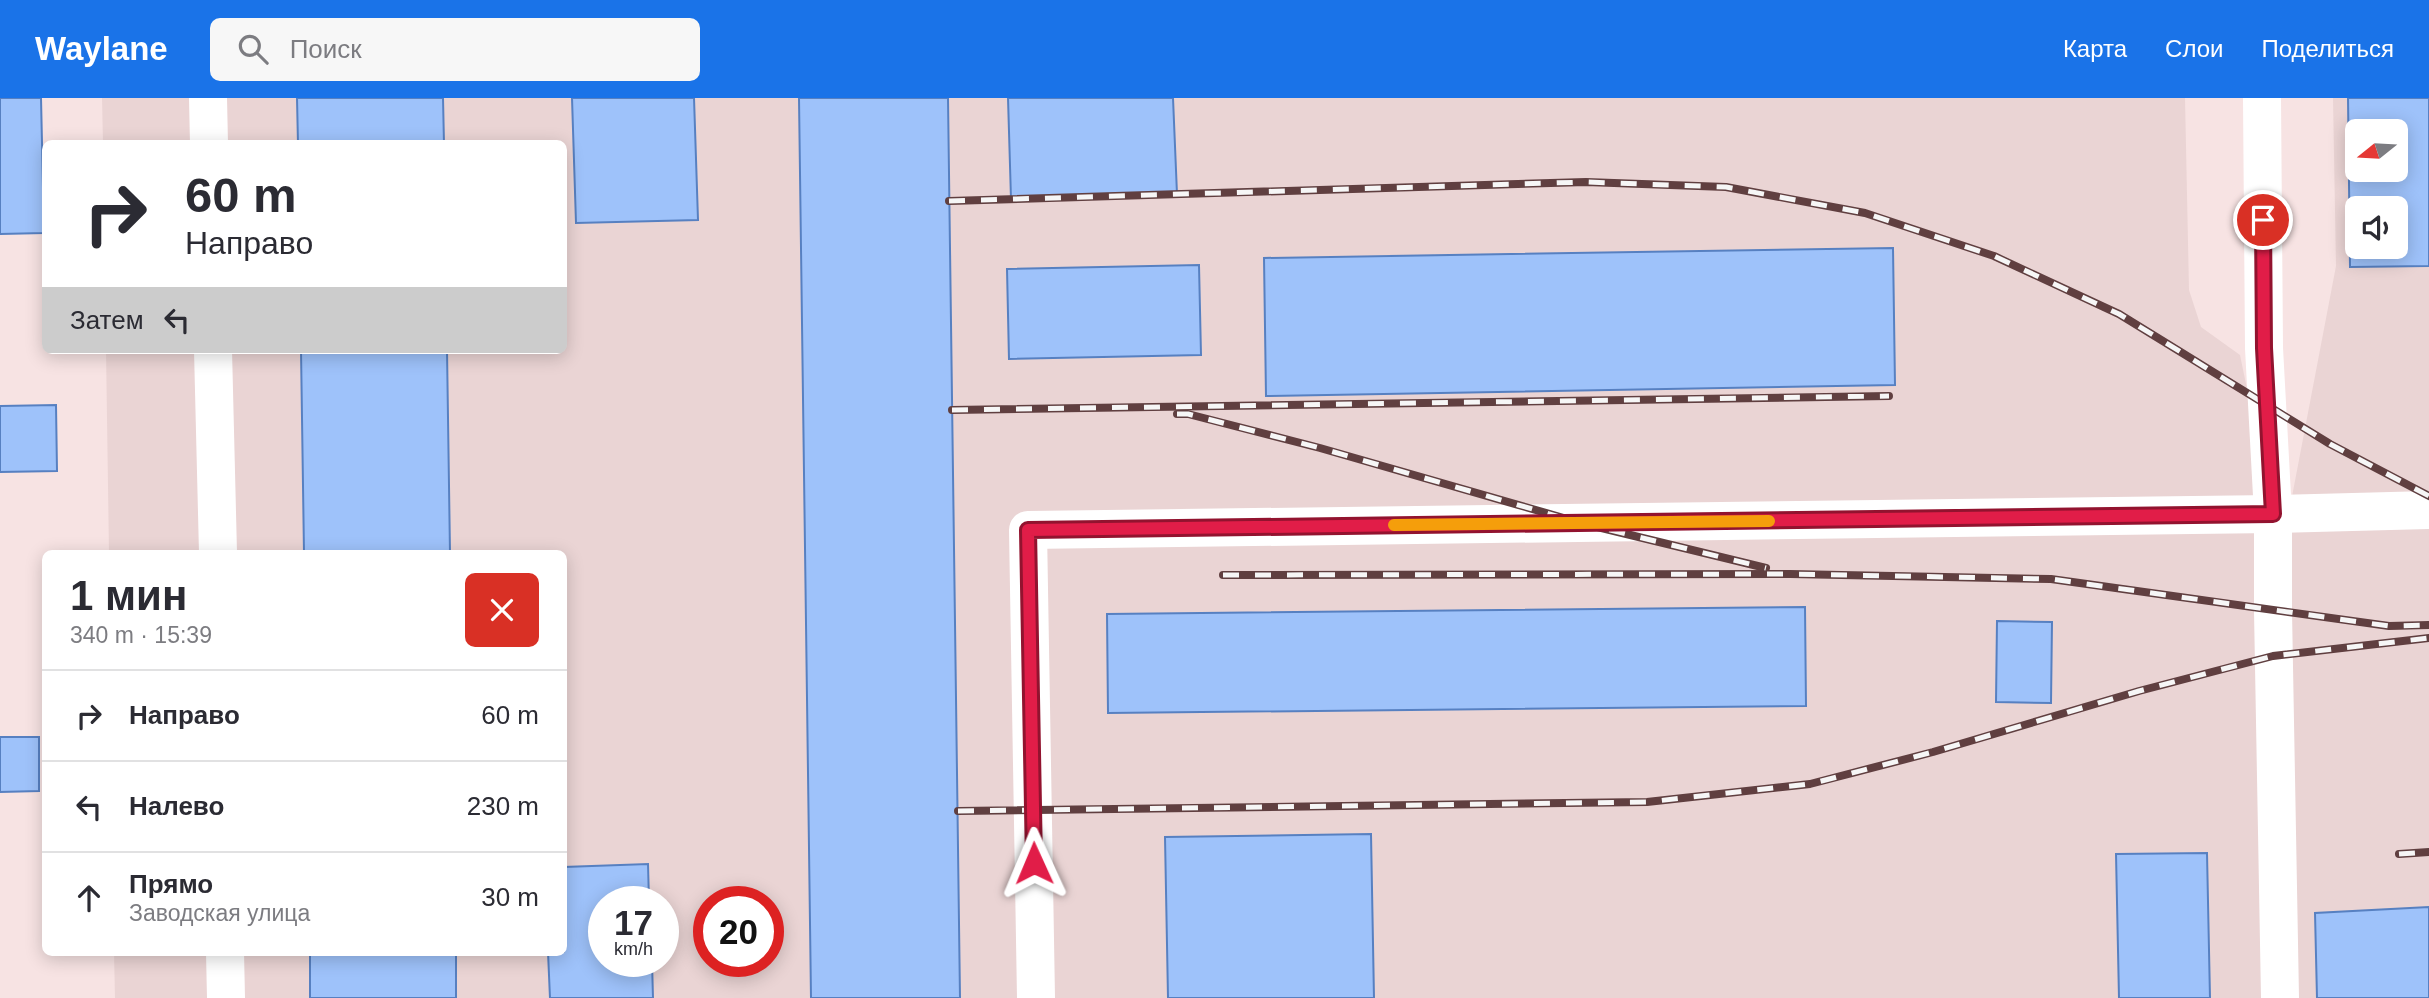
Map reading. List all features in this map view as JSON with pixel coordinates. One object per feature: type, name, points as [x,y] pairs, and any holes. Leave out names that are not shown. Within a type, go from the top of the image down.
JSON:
[{"type":"street","points":[[208,98],[209,140]]},
{"type":"street","points":[[2262,98],[2264,348],[2273,514],[2280,998]]},
{"type":"street","points":[[214,354],[218,550]]},
{"type":"street","points":[[1036,998],[1028,530],[2429,510]]},
{"type":"street","points":[[225,956],[226,998]]},
{"type":"shaded area","points":[[102,98],[2185,98],[2189,290],[2201,327],[2240,355],[2273,514],[2290,507],[2336,266],[2333,98],[2429,98],[2429,998],[115,998],[114,956],[567,956],[567,550],[109,550],[106,354],[567,354],[567,140],[103,140]]},
{"type":"building","points":[[0,98],[41,98],[42,233],[0,234]]},
{"type":"building","points":[[297,98],[443,98],[444,140],[298,140]]},
{"type":"building","points":[[572,98],[694,98],[698,220],[576,223]]},
{"type":"building","points":[[799,98],[948,98],[960,998],[811,998]]},
{"type":"building","points":[[1008,98],[1173,98],[1177,194],[1011,199]]},
{"type":"building","points":[[2348,98],[2429,98],[2429,266],[2350,267],[2350,259],[2408,259],[2408,196],[2349,196],[2349,182],[2408,182],[2408,119],[2348,119]]},
{"type":"building","points":[[1893,248],[1895,385],[1266,396],[1264,258]]},
{"type":"building","points":[[1199,265],[1201,355],[1009,359],[1007,269]]},
{"type":"building","points":[[301,354],[447,354],[450,550],[304,550]]},
{"type":"building","points":[[56,405],[57,471],[0,472],[0,406]]},
{"type":"building","points":[[1805,607],[1806,706],[1108,713],[1107,614]]},
{"type":"building","points":[[1997,621],[2052,622],[2051,703],[1996,702]]},
{"type":"building","points":[[0,737],[39,737],[39,791],[0,792]]},
{"type":"building","points":[[1371,834],[1374,998],[1168,998],[1165,837]]},
{"type":"building","points":[[2207,853],[2210,998],[2119,998],[2116,854]]},
{"type":"building","points":[[648,864],[649,886],[588,886],[588,977],[652,977],[653,998],[550,998],[548,956],[567,956],[567,867]]},
{"type":"building","points":[[2429,907],[2429,998],[2317,998],[2315,913]]},
{"type":"building","points":[[310,956],[456,956],[456,998],[310,998]]},
{"type":"railway","points":[[949,201],[1586,182],[1726,187],[1865,213],[1994,256],[2119,314],[2330,444],[2429,496]]},
{"type":"railway","points":[[952,410],[1889,396]]},
{"type":"railway","points":[[1177,414],[1188,414],[1320,448],[1581,523],[1766,568]]},
{"type":"railway","points":[[1223,575],[1790,574],[2051,579],[2389,626],[2429,625]]},
{"type":"railway","points":[[958,811],[1647,802],[1810,784],[2273,656],[2429,638]]},
{"type":"railway","points":[[2399,854],[2429,852]]},
{"type":"slow traffic","points":[[1394,525],[1769,521]]},
{"type":"route","points":[[1034,863],[1028,530],[2273,514],[2264,348],[2263,220]]}]
